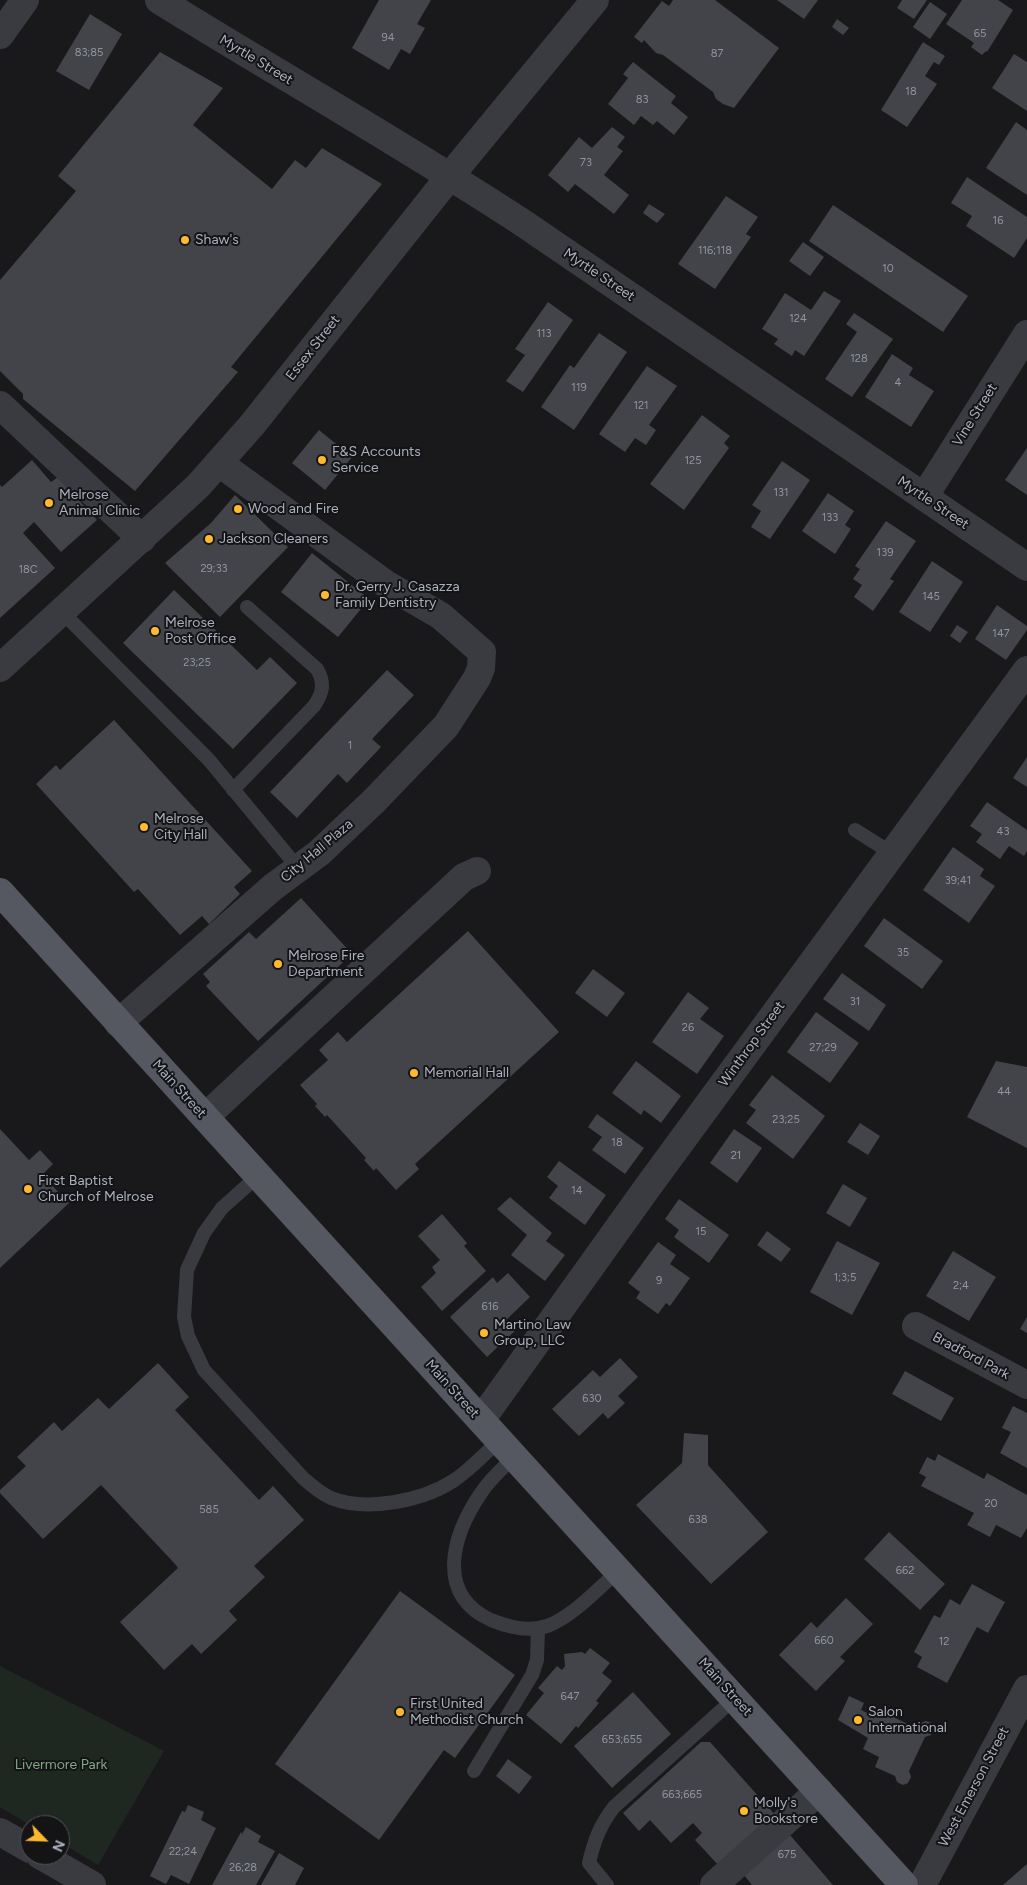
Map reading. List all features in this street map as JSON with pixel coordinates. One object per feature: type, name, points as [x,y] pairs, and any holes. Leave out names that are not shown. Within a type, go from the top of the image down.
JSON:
[{"type":"main road","name":"Main Street","points":[[0,892],[904,1885]]},
{"type":"street","points":[[0,35],[25,0]]},
{"type":"street","name":"Myrtle Street","points":[[159,0],[258,62],[450,176],[531,228],[1027,567]]},
{"type":"street","name":"Essex Street","points":[[0,668],[142,539],[252,426],[450,176],[595,0]]},
{"type":"street","name":"Vine Street","points":[[924,497],[1027,334]]},
{"type":"street","points":[[0,405],[142,539]]},
{"type":"street","name":"City Hall Plaza","points":[[118,1022],[274,887],[332,841],[374,801],[446,726],[477,678],[481,668],[482,652],[441,616],[386,584],[218,463]]},
{"type":"street","name":"Winthrop Street","points":[[481,1420],[658,1172],[1027,670]]},
{"type":"street","points":[[205,1117],[464,877],[477,871]]},
{"type":"street","name":"Bradford Park","points":[[916,1326],[1027,1386]]},
{"type":"street","name":"West Emerson Street","points":[[922,1885],[1027,1689]]},
{"type":"street","points":[[714,1885],[819,1791]]},
{"type":"street","points":[[0,1832],[20,1843]]},
{"type":"street","points":[[57,1865],[92,1885]]},
{"type":"lane","points":[[233,790],[314,706],[322,689],[322,680],[317,669],[247,607]]},
{"type":"lane","points":[[61,611],[180,730],[299,869]]},
{"type":"lane","points":[[855,830],[893,854]]},
{"type":"lane","points":[[259,1176],[214,1218],[187,1270],[184,1317],[188,1336],[196,1355],[216,1385],[303,1478],[318,1491],[347,1502],[389,1503],[430,1493],[507,1449]]},
{"type":"lane","points":[[507,1449],[480,1493],[460,1535],[452,1569],[454,1580],[470,1605],[484,1617],[508,1626],[538,1628],[556,1622],[619,1570]]},
{"type":"lane","points":[[474,1771],[532,1675],[538,1653],[538,1628]]},
{"type":"lane","points":[[607,1885],[590,1863],[595,1836],[606,1818],[614,1807],[735,1698]]},
{"type":"green space","name":"Livermore Park","points":[[0,1666],[164,1751],[98,1865],[70,1848],[70,1815],[20,1815],[20,1819],[0,1807]]},
{"type":"building","points":[[379,0],[431,0],[417,24],[425,28],[410,54],[401,49],[389,70],[352,48]]},
{"type":"building","points":[[673,0],[715,0],[779,48],[734,108],[716,99],[713,92],[663,55],[656,53],[644,40],[642,43],[634,37],[662,1],[669,6]]},
{"type":"building","points":[[777,0],[818,0],[804,19]]},
{"type":"building","points":[[902,0],[927,0],[914,19],[897,8]]},
{"type":"building","points":[[962,0],[998,0],[1013,10],[987,52],[982,55],[971,47],[974,43],[946,24]]},
{"type":"building","points":[[930,2],[947,14],[930,39],[913,27]]},
{"type":"building","points":[[90,14],[122,34],[89,90],[56,71]]},
{"type":"building","points":[[837,19],[849,28],[843,35],[832,27]]},
{"type":"building","points":[[923,42],[945,56],[939,65],[934,62],[925,76],[937,84],[907,127],[881,110]]},
{"type":"building","name":"Shaw's","points":[[160,52],[223,88],[193,125],[272,189],[295,160],[306,168],[322,148],[382,184],[231,367],[238,372],[135,491],[23,399],[23,394],[0,371],[0,280],[76,191],[58,176]]},
{"type":"building","points":[[1014,54],[1027,62],[1027,111],[992,88]]},
{"type":"building","points":[[633,62],[676,96],[671,103],[688,117],[674,135],[657,121],[653,125],[641,116],[634,125],[608,104],[628,78],[623,74]]},
{"type":"building","points":[[1016,122],[1027,130],[1027,195],[986,168]]},
{"type":"building","points":[[612,127],[625,137],[617,147],[623,151],[604,175],[629,195],[614,214],[575,184],[568,192],[548,175],[579,137],[592,148]]},
{"type":"building","points":[[967,177],[1027,217],[1027,238],[1014,258],[966,226],[972,216],[951,203]]},
{"type":"building","points":[[726,196],[758,217],[746,234],[751,237],[715,289],[678,264]]},
{"type":"building","points":[[649,204],[665,214],[657,223],[643,213]]},
{"type":"building","points":[[833,205],[968,296],[943,332],[809,241]]},
{"type":"building","points":[[803,242],[824,257],[810,276],[789,261]]},
{"type":"building","points":[[824,291],[841,301],[804,356],[795,350],[792,356],[774,344],[778,339],[762,329],[785,293],[811,310]]},
{"type":"building","points":[[548,302],[573,320],[523,392],[506,381],[525,355],[515,349]]},
{"type":"building","points":[[854,313],[893,339],[852,397],[825,379],[857,332],[846,324]]},
{"type":"building","points":[[599,333],[627,352],[574,430],[541,407],[570,365],[574,368]]},
{"type":"building","points":[[892,354],[913,368],[909,375],[934,391],[911,427],[865,397]]},
{"type":"building","points":[[647,366],[677,386],[649,425],[656,430],[646,445],[635,438],[625,452],[599,434]]},
{"type":"building","points":[[702,415],[730,436],[724,443],[729,448],[684,510],[650,484]]},
{"type":"building","name":"F&S Accounts Service","points":[[319,430],[352,457],[325,490],[292,463]]},
{"type":"building","points":[[1027,448],[1027,495],[1005,480]]},
{"type":"building","points":[[32,460],[51,482],[58,477],[97,520],[61,552],[34,522],[23,533],[55,568],[0,618],[0,485],[2,487]]},
{"type":"building","points":[[782,461],[810,480],[770,539],[751,527],[761,511],[752,505]]},
{"type":"building","points":[[828,493],[854,511],[845,525],[851,529],[835,554],[802,531]]},
{"type":"building","points":[[235,495],[288,547],[220,617],[165,563],[211,523]]},
{"type":"building","points":[[886,521],[916,541],[890,579],[894,581],[873,611],[854,597],[862,585],[853,579],[860,569],[855,566]]},
{"type":"building","name":"Dr. Gerry J. Casazza Family Dentistry","points":[[312,553],[369,599],[338,637],[281,592]]},
{"type":"building","points":[[932,561],[963,582],[930,632],[899,612]]},
{"type":"building","points":[[174,590],[257,670],[270,657],[297,683],[233,749],[123,643]]},
{"type":"building","points":[[997,605],[1027,626],[1027,630],[1006,660],[975,639]]},
{"type":"building","points":[[957,625],[968,632],[960,643],[950,636]]},
{"type":"building","points":[[387,670],[414,695],[372,739],[381,747],[347,783],[338,774],[297,818],[270,792]]},
{"type":"building","name":"Melrose City Hall","points":[[114,720],[252,871],[234,887],[240,894],[209,924],[202,916],[180,935],[138,889],[134,892],[36,784],[56,765],[60,770]]},
{"type":"building","points":[[1027,757],[1027,787],[1013,778]]},
{"type":"building","points":[[987,802],[1027,830],[1027,851],[1024,856],[1009,846],[1000,859],[976,842],[982,834],[970,826]]},
{"type":"building","points":[[953,847],[984,869],[980,876],[995,886],[969,923],[923,890]]},
{"type":"building","name":"Melrose Fire Department","points":[[301,898],[352,954],[258,1041],[206,986],[210,982],[203,974],[249,932],[256,939]]},
{"type":"building","points":[[884,918],[943,961],[922,989],[864,946]]},
{"type":"building","name":"Memorial Hall","points":[[468,931],[559,1032],[415,1164],[419,1169],[396,1190],[376,1168],[374,1171],[364,1160],[366,1158],[327,1115],[325,1117],[315,1106],[317,1104],[300,1085],[328,1060],[319,1050],[338,1032],[347,1042]]},
{"type":"building","points":[[593,969],[625,993],[607,1017],[575,993]]},
{"type":"building","points":[[842,973],[886,1005],[869,1031],[823,999]]},
{"type":"building","points":[[688,992],[709,1008],[700,1019],[724,1036],[697,1074],[652,1042]]},
{"type":"building","points":[[816,1012],[859,1043],[830,1083],[787,1052]]},
{"type":"building","points":[[636,1061],[681,1096],[661,1123],[644,1110],[641,1115],[612,1093]]},
{"type":"building","points":[[996,1061],[1027,1067],[1027,1148],[967,1117]]},
{"type":"building","points":[[772,1075],[825,1116],[793,1159],[746,1123],[756,1110],[749,1105]]},
{"type":"building","points":[[597,1114],[644,1148],[625,1174],[592,1150],[602,1137],[588,1127]]},
{"type":"building","points":[[860,1123],[880,1136],[868,1155],[847,1142]]},
{"type":"building","name":"First Baptist Church of Melrose","points":[[0,1129],[29,1160],[40,1150],[53,1164],[42,1175],[69,1203],[0,1268]]},
{"type":"building","points":[[734,1129],[762,1148],[737,1183],[710,1163]]},
{"type":"building","points":[[559,1161],[606,1195],[585,1225],[549,1198],[558,1186],[547,1177]]},
{"type":"building","points":[[843,1184],[867,1198],[850,1227],[826,1213]]},
{"type":"building","points":[[510,1197],[552,1233],[546,1241],[565,1255],[545,1281],[511,1255],[527,1235],[497,1209]]},
{"type":"building","points":[[679,1199],[729,1235],[709,1263],[674,1237],[679,1230],[665,1219]]},
{"type":"building","points":[[442,1214],[467,1243],[464,1246],[486,1271],[442,1311],[421,1287],[436,1273],[432,1267],[440,1260],[418,1236]]},
{"type":"building","points":[[767,1231],[791,1249],[781,1262],[757,1245]]},
{"type":"building","points":[[837,1241],[880,1263],[852,1315],[810,1292]]},
{"type":"building","points":[[658,1242],[676,1255],[670,1264],[690,1278],[670,1306],[666,1303],[658,1314],[636,1298],[640,1292],[628,1283]]},
{"type":"building","points":[[953,1251],[996,1277],[969,1321],[926,1296]]},
{"type":"building","points":[[508,1273],[530,1297],[506,1320],[516,1330],[487,1357],[450,1317],[493,1277],[497,1283]]},
{"type":"building","points":[[1027,1317],[1027,1333],[1020,1329]]},
{"type":"building","points":[[620,1358],[638,1377],[618,1396],[625,1403],[608,1419],[603,1413],[579,1436],[552,1409],[593,1370],[600,1377]]},
{"type":"building","points":[[158,1363],[189,1397],[175,1410],[259,1500],[273,1486],[304,1520],[254,1566],[265,1577],[229,1611],[237,1620],[201,1654],[192,1644],[164,1670],[120,1622],[178,1568],[175,1564],[101,1485],[43,1539],[0,1493],[0,1490],[26,1466],[17,1457],[54,1422],[62,1431],[98,1398],[109,1409]]},
{"type":"building","points":[[905,1371],[954,1398],[941,1421],[892,1394]]},
{"type":"building","points":[[1013,1406],[1027,1413],[1027,1468],[1000,1453],[1011,1432],[1002,1428]]},
{"type":"building","points":[[684,1433],[708,1435],[708,1465],[768,1532],[711,1584],[636,1505],[682,1463]]},
{"type":"building","points":[[938,1454],[984,1479],[987,1473],[1027,1495],[1027,1528],[1021,1538],[996,1525],[990,1537],[967,1525],[974,1513],[921,1486],[926,1477],[919,1473],[927,1457],[935,1461]]},
{"type":"building","points":[[889,1532],[945,1584],[920,1610],[864,1559]]},
{"type":"building","points":[[972,1584],[1005,1602],[988,1633],[977,1627],[947,1683],[917,1667],[922,1657],[914,1652],[934,1615],[940,1618],[950,1599],[960,1605]]},
{"type":"building","name":"First United Methodist Church","points":[[400,1591],[515,1675],[455,1758],[444,1750],[379,1840],[275,1764]]},
{"type":"building","points":[[846,1598],[873,1624],[840,1657],[845,1661],[816,1691],[779,1655],[811,1622],[817,1628]]},
{"type":"building","points":[[590,1648],[610,1663],[602,1673],[612,1681],[596,1701],[599,1703],[578,1728],[576,1726],[561,1744],[526,1715],[544,1693],[538,1688],[557,1666],[562,1670],[565,1666],[564,1654],[582,1652],[585,1654]]},
{"type":"building","points":[[633,1692],[671,1734],[612,1788],[574,1746]]},
{"type":"building","points":[[849,1696],[864,1703],[861,1710],[878,1718],[881,1711],[918,1729],[920,1723],[926,1721],[932,1723],[934,1729],[931,1735],[925,1737],[909,1771],[911,1777],[908,1783],[903,1785],[897,1782],[895,1776],[875,1767],[879,1757],[863,1749],[868,1738],[838,1720]]},
{"type":"building","points":[[701,1742],[710,1742],[776,1816],[720,1867],[695,1840],[702,1833],[693,1823],[671,1843],[650,1820],[639,1831],[623,1813]]},
{"type":"building","points":[[508,1759],[532,1777],[519,1794],[496,1776]]},
{"type":"building","points":[[188,1805],[204,1812],[201,1820],[216,1828],[189,1884],[171,1875],[166,1884],[150,1876],[182,1811],[185,1812]]},
{"type":"building","points":[[246,1827],[261,1836],[258,1842],[275,1851],[256,1885],[212,1885],[241,1832],[242,1834]]},
{"type":"building","points":[[790,1835],[833,1885],[752,1885],[744,1875]]},
{"type":"building","points":[[279,1853],[304,1868],[295,1885],[261,1885]]},
{"type":"building","points":[[1027,1864],[1027,1885],[1003,1885]]},
{"type":"place","name":"Shaw's","points":[[185,240]]},
{"type":"place","name":"F&S Accounts Service","points":[[322,460]]},
{"type":"place","name":"Melrose Animal Clinic","points":[[49,503]]},
{"type":"place","name":"Wood and Fire","points":[[238,509]]},
{"type":"place","name":"Jackson Cleaners","points":[[209,539]]},
{"type":"place","name":"Dr. Gerry J. Casazza Family Dentistry","points":[[325,595]]},
{"type":"place","name":"Melrose Post Office","points":[[155,631]]},
{"type":"place","name":"Melrose City Hall","points":[[144,827]]},
{"type":"place","name":"Melrose Fire Department","points":[[278,964]]},
{"type":"place","name":"Memorial Hall","points":[[414,1073]]},
{"type":"place","name":"First Baptist Church of Melrose","points":[[28,1189]]},
{"type":"place","name":"Martino Law Group, LLC","points":[[484,1333]]},
{"type":"place","name":"First United Methodist Church","points":[[400,1712]]},
{"type":"place","name":"Salon International","points":[[858,1720]]},
{"type":"place","name":"Molly's Bookstore","points":[[744,1811]]}]
